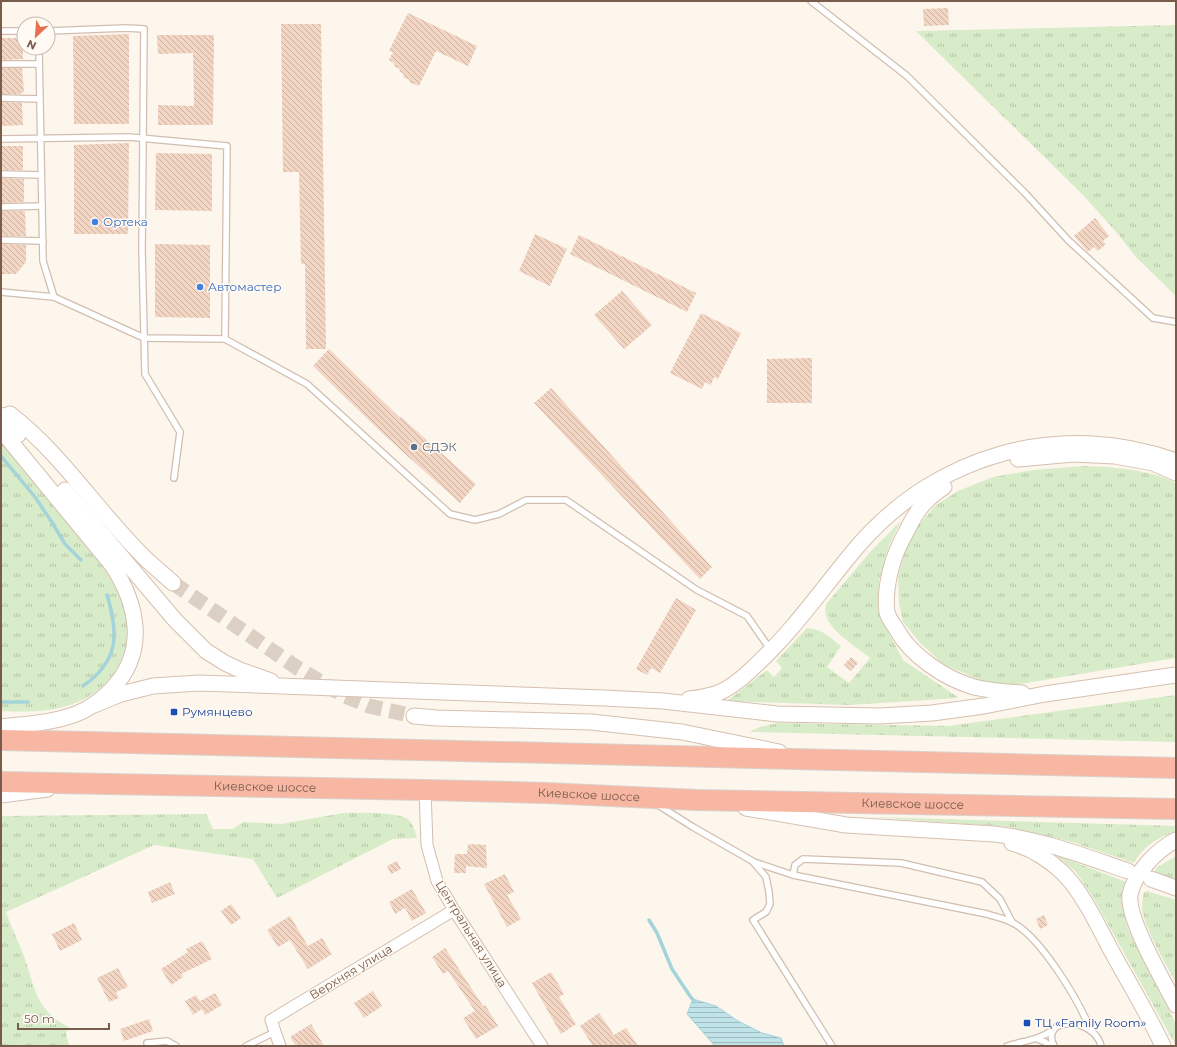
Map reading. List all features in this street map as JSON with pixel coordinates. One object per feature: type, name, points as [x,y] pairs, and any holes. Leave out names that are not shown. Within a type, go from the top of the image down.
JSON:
[{"type":"highway","points":[[1,740],[1176,768]]},
{"type":"highway","name":"Киевское шоссе","points":[[1,782],[90,785],[546,793],[697,800],[1176,809]]},
{"type":"main road","points":[[1,407],[60,460],[124,536],[147,560],[173,583]]},
{"type":"main road","points":[[1,415],[135,574],[175,620],[206,651],[225,663],[240,670],[293,687]]},
{"type":"main road","points":[[1,430],[112,564],[125,586],[131,602],[136,628],[134,644],[126,669],[115,686],[94,704],[77,714],[62,718],[40,723],[1,727]]},
{"type":"main road","points":[[663,701],[695,698],[718,693],[740,680],[772,650],[789,631],[857,548],[878,525],[911,497],[956,470],[996,455],[1038,446],[1065,444],[1101,444],[1124,447],[1176,461]]},
{"type":"main road","points":[[1044,694],[999,691],[974,686],[954,679],[926,662],[902,638],[887,613],[888,585],[897,550],[913,518],[930,496],[949,484],[972,472],[1022,458],[1073,454],[1115,456],[1153,463],[1176,473]]},
{"type":"main road","points":[[94,704],[121,694],[153,686],[199,683],[663,701],[777,714],[880,716],[932,713],[977,707],[1044,694],[1176,675]]},
{"type":"main road","points":[[414,716],[591,722],[622,725],[682,732],[809,759]]},
{"type":"main road","points":[[697,800],[846,825],[1018,836],[1051,845],[1128,871]]},
{"type":"main road","points":[[968,832],[1014,844],[1033,852],[1062,872],[1072,884],[1091,913],[1163,1046]]},
{"type":"main road","points":[[1176,840],[1164,846],[1147,863],[1137,879],[1130,896],[1133,916],[1141,937],[1176,1005]]},
{"type":"main road","points":[[1151,879],[1176,888]]},
{"type":"street","points":[[1,797],[90,785]]},
{"type":"street","name":"Центральная улица","points":[[425,790],[427,846],[437,881],[454,910],[542,1046]]},
{"type":"street","name":"Верхняя улица","points":[[280,1046],[271,1020],[454,910]]},
{"type":"lane","points":[[811,1],[907,76],[1025,193],[1068,240],[1153,318],[1176,322]]},
{"type":"lane","points":[[56,31],[126,28],[144,29],[142,250],[145,374],[180,432],[174,478]]},
{"type":"lane","points":[[1,31],[16,31]]},
{"type":"lane","points":[[39,56],[43,261],[54,297]]},
{"type":"lane","points":[[1,64],[39,64]]},
{"type":"lane","points":[[1,98],[40,99]]},
{"type":"lane","points":[[1,139],[129,137],[227,146],[226,339]]},
{"type":"lane","points":[[1,174],[41,175]]},
{"type":"lane","points":[[1,207],[42,206]]},
{"type":"lane","points":[[1,240],[43,241]]},
{"type":"lane","points":[[1,292],[54,297],[144,338],[226,339],[307,384],[450,514],[475,520],[499,514],[526,500],[566,500],[696,590],[747,616],[772,650]]},
{"type":"lane","points":[[645,797],[754,862],[793,875],[987,914],[1012,922],[1032,937],[1046,953],[1085,1015],[1091,1031],[1101,1044]]},
{"type":"lane","points":[[793,875],[795,865],[803,859],[901,863],[982,882],[1000,899],[1012,922]]},
{"type":"lane","points":[[754,862],[766,877],[770,904],[766,912],[753,920],[832,1046]]},
{"type":"lane","points":[[1007,1046],[1037,1039],[1045,1036],[1061,1025],[1070,1023],[1083,1026],[1091,1031]]},
{"type":"lane","points":[[1052,1046],[1051,1038],[1054,1029]]},
{"type":"lane","points":[[246,1046],[275,1032]]},
{"type":"lane","points":[[1037,1039],[1052,1046]]},
{"type":"lane","points":[[147,1042],[167,1041],[176,1046]]},
{"type":"green space","points":[[1176,25],[1176,296],[1136,257],[1118,234],[1082,194],[916,31]]},
{"type":"green space","points":[[1,442],[91,550],[117,591],[125,613],[128,635],[123,657],[110,678],[99,689],[86,698],[60,708],[16,712],[1,711]]},
{"type":"green space","points":[[1083,466],[1118,468],[1142,472],[1165,478],[1176,483],[1176,658],[1009,686],[982,681],[943,664],[920,643],[903,622],[899,603],[898,577],[906,547],[914,531],[936,505],[958,491],[993,477],[1033,470]]},
{"type":"green space","points":[[901,521],[889,545],[879,581],[878,612],[903,660],[959,698],[849,705],[727,701],[767,670],[774,677],[782,668],[776,661],[807,628],[822,632],[841,646],[827,667],[849,683],[870,658],[833,627],[825,611],[827,603],[872,550]]},
{"type":"green space","points":[[1176,695],[1176,742],[749,732],[760,727],[778,723],[948,726]]},
{"type":"green space","points":[[343,813],[378,813],[405,818],[410,821],[417,838],[393,839],[277,898],[253,859],[154,845],[6,912],[24,956],[38,997],[49,1013],[69,1027],[66,1033],[69,1046],[1,1046],[1,816],[206,814],[213,829],[233,829],[243,822],[281,824]]},
{"type":"green space","points":[[871,817],[1176,826],[1176,831],[1152,843],[1142,852],[1134,863],[1072,842],[1009,827]]},
{"type":"green space","points":[[1056,855],[1126,882],[1124,906],[1128,929],[1176,1024],[1176,1046],[1094,899],[1076,872]]},
{"type":"green space","points":[[1176,856],[1176,881],[1154,874],[1156,868]]},
{"type":"green space","points":[[1147,891],[1176,900],[1176,983],[1156,946],[1144,917],[1142,909],[1143,893]]},
{"type":"water","points":[[693,999],[716,1006],[738,1021],[762,1033],[781,1038],[784,1046],[715,1046],[687,1014]]},
{"type":"building","points":[[948,8],[949,25],[924,26],[923,9]]},
{"type":"building","points":[[408,13],[477,46],[468,66],[436,51],[419,86],[409,82],[410,80],[403,77],[404,74],[399,71],[400,69],[394,66],[395,64],[389,60],[393,52],[389,51]]},
{"type":"building","points":[[281,24],[321,24],[326,349],[306,349],[305,264],[301,264],[299,172],[283,172]]},
{"type":"building","points":[[129,34],[129,124],[74,124],[73,36]]},
{"type":"building","points":[[157,35],[214,35],[213,125],[158,125],[158,105],[194,106],[193,53],[158,54]]},
{"type":"building","points":[[1,38],[16,38],[16,56],[23,56],[23,59],[1,60]]},
{"type":"building","points":[[1,68],[22,68],[24,92],[21,94],[1,94]]},
{"type":"building","points":[[1,102],[22,103],[23,125],[1,126]]},
{"type":"building","points":[[129,143],[128,234],[74,234],[74,145]]},
{"type":"building","points":[[1,146],[23,146],[23,170],[1,170]]},
{"type":"building","points":[[156,153],[212,154],[212,211],[155,210]]},
{"type":"building","points":[[1,178],[24,179],[24,202],[1,203]]},
{"type":"building","points":[[1,211],[25,211],[26,236],[1,236]]},
{"type":"building","points":[[1095,218],[1109,236],[1103,241],[1106,244],[1098,251],[1094,247],[1088,252],[1074,236]]},
{"type":"building","points":[[535,234],[567,249],[550,286],[519,271]]},
{"type":"building","points":[[579,235],[696,293],[687,312],[570,254]]},
{"type":"building","points":[[1,244],[26,245],[26,262],[16,274],[1,274]]},
{"type":"building","points":[[155,244],[210,245],[210,318],[155,317]]},
{"type":"building","points":[[622,291],[652,325],[624,349],[594,315]]},
{"type":"building","points":[[701,313],[741,333],[718,379],[714,377],[711,385],[705,382],[702,389],[670,373]]},
{"type":"building","points":[[329,349],[400,418],[401,417],[476,484],[460,503],[384,435],[313,366]]},
{"type":"building","points":[[812,358],[812,403],[767,403],[767,359]]},
{"type":"building","points":[[551,388],[712,567],[700,579],[534,403]]},
{"type":"building","points":[[676,598],[696,610],[660,673],[651,668],[647,675],[636,669]]},
{"type":"building","points":[[851,657],[858,663],[851,671],[844,665]]},
{"type":"building","points":[[468,844],[486,845],[487,868],[466,866],[466,873],[454,873],[455,854],[467,854]]},
{"type":"building","points":[[397,861],[401,869],[391,874],[387,866]]},
{"type":"building","points":[[505,874],[514,892],[507,895],[521,919],[507,927],[484,884]]},
{"type":"building","points":[[170,882],[175,894],[152,903],[148,892]]},
{"type":"building","points":[[412,889],[426,913],[412,921],[405,908],[395,914],[389,902]]},
{"type":"building","points":[[231,904],[241,918],[231,925],[221,911]]},
{"type":"building","points":[[1044,915],[1048,925],[1040,929],[1036,919]]},
{"type":"building","points":[[290,916],[308,946],[322,938],[332,954],[308,969],[290,940],[278,947],[267,930]]},
{"type":"building","points":[[74,923],[82,940],[60,951],[52,934]]},
{"type":"building","points":[[202,941],[212,959],[181,974],[183,977],[171,985],[161,969],[188,952],[186,949]]},
{"type":"building","points":[[445,948],[498,1026],[476,1039],[463,1018],[475,1011],[448,971],[443,974],[432,957]]},
{"type":"building","points":[[118,968],[128,987],[116,992],[119,998],[109,1002],[97,978]]},
{"type":"building","points":[[551,972],[564,994],[559,997],[576,1024],[561,1034],[532,983]]},
{"type":"building","points":[[373,991],[382,1006],[364,1018],[354,1003]]},
{"type":"building","points":[[215,993],[222,1005],[205,1015],[202,1009],[193,1015],[185,1001],[196,995],[200,1001]]},
{"type":"building","points":[[599,1013],[614,1035],[626,1028],[638,1046],[593,1046],[580,1026]]},
{"type":"building","points":[[149,1019],[153,1031],[124,1041],[120,1029]]},
{"type":"building","points":[[311,1024],[324,1046],[296,1046],[290,1037]]},
{"type":"waterway","points":[[1,456],[35,497],[65,544],[81,560]]},
{"type":"waterway","points":[[83,686],[95,677],[104,667],[110,657],[113,646],[113,622],[107,595]]},
{"type":"waterway","points":[[1,702],[28,702]]},
{"type":"waterway","points":[[649,920],[657,933],[672,969],[695,1002]]},
{"type":"tunnel","points":[[173,583],[299,669],[343,695],[369,706],[414,716]]},
{"type":"place","name":"Ортека","points":[[95,222]]},
{"type":"place","name":"Автомастер","points":[[200,287]]},
{"type":"place","name":"СДЭК","points":[[414,447]]},
{"type":"place","name":"Румянцево","points":[[174,712]]},
{"type":"place","name":"ТЦ «Family Room»","points":[[1027,1023]]}]
